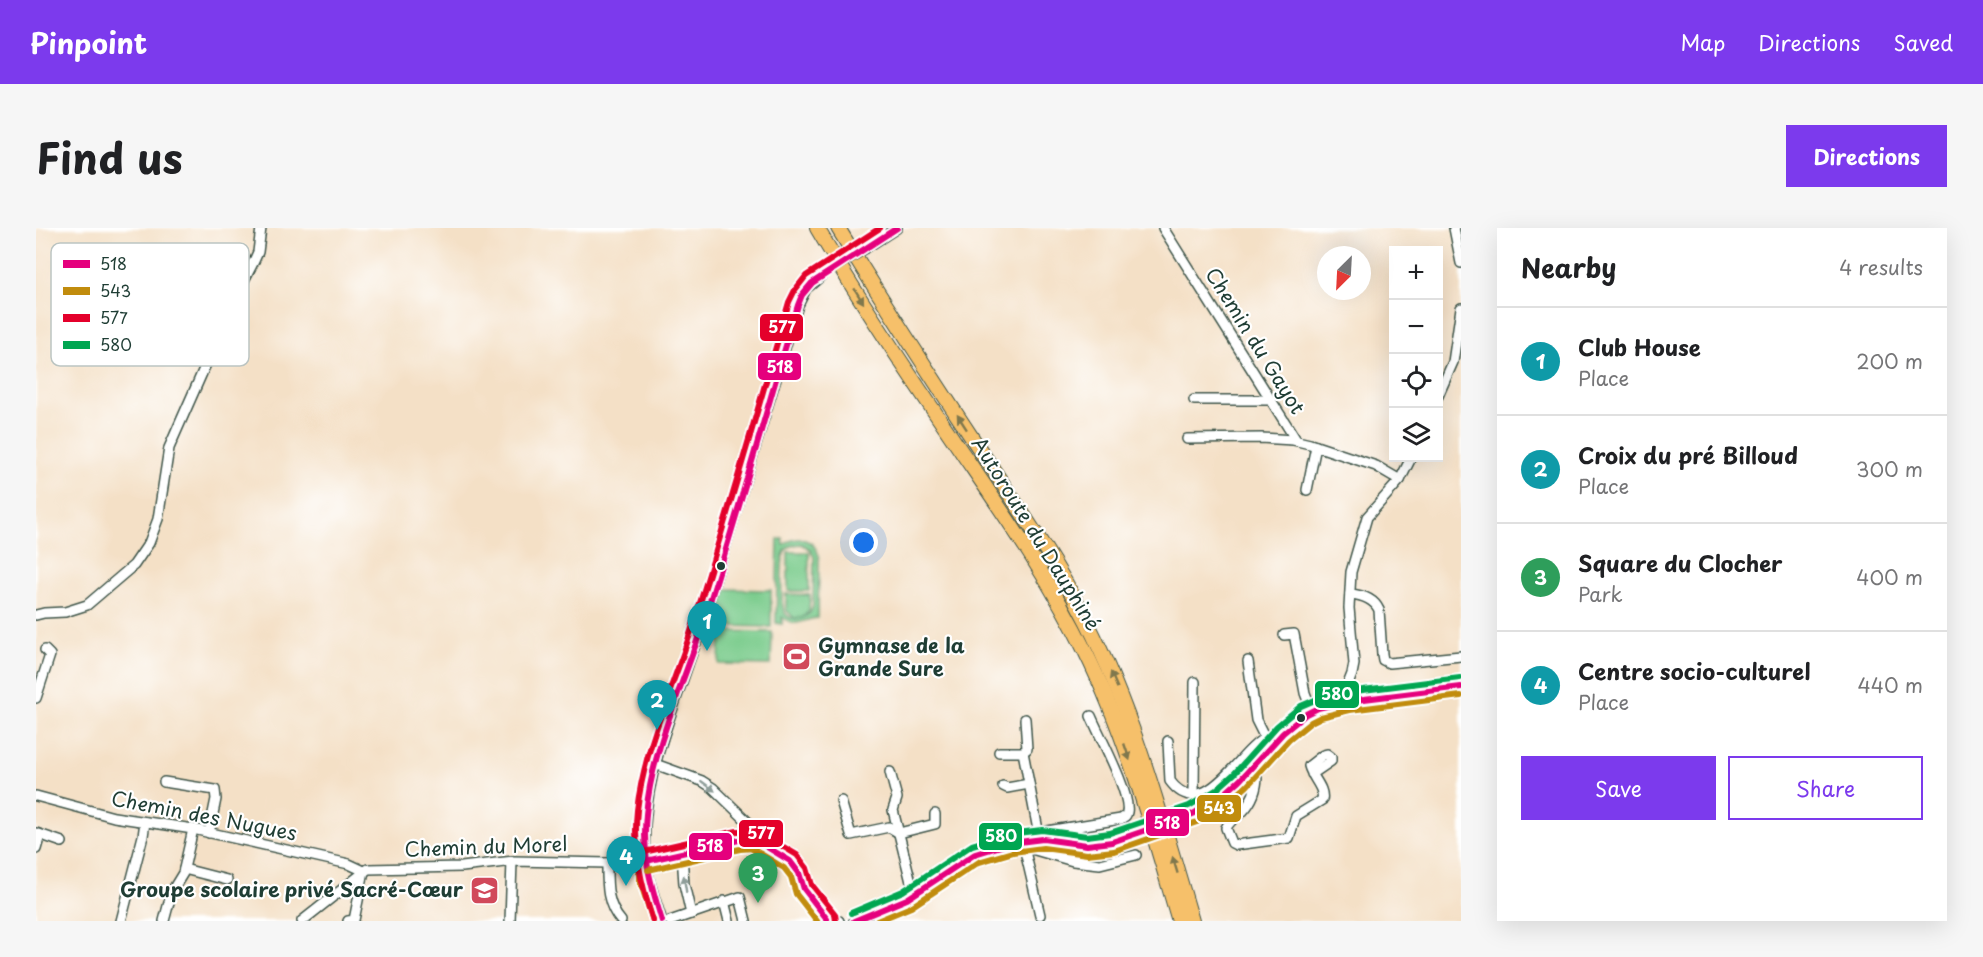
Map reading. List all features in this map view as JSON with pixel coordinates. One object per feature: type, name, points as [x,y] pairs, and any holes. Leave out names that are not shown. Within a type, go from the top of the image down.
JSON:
[{"type":"highway","name":"Autoroute du Dauphiné","points":[[817,228],[889,344],[1030,554],[1071,623],[1101,686],[1126,748],[1179,921]]},
{"type":"highway","name":"Autoroute du Dauphiné","points":[[838,228],[897,323],[1047,552],[1086,621],[1113,678],[1139,746],[1192,921]]},
{"type":"street","points":[[249,271],[258,252],[261,228]]},
{"type":"street","points":[[662,921],[649,878],[645,846],[646,807],[655,764],[704,621],[798,305],[806,289],[826,273],[897,228]]},
{"type":"street","name":"Chemin du Gayot","points":[[1163,228],[1296,440],[1376,466],[1400,480]]},
{"type":"street","points":[[1454,228],[1461,263]]},
{"type":"street","points":[[1443,387],[1457,362],[1461,308]]},
{"type":"street","points":[[36,615],[65,612],[87,605],[134,565],[149,543],[158,519],[169,448],[205,366]]},
{"type":"street","points":[[1194,400],[1272,400]]},
{"type":"street","points":[[1187,439],[1296,440]]},
{"type":"street","points":[[1307,490],[1316,446]]},
{"type":"street","points":[[1341,702],[1354,664],[1349,608],[1351,572],[1368,517],[1400,480],[1409,462]]},
{"type":"street","points":[[1350,594],[1363,597],[1376,604],[1383,660],[1389,663],[1461,656]]},
{"type":"street","points":[[1284,635],[1294,634],[1305,693],[1312,711]]},
{"type":"street","points":[[36,698],[50,655],[45,650]]},
{"type":"street","points":[[1248,661],[1256,720],[1265,738]]},
{"type":"street","points":[[1194,795],[1195,682]]},
{"type":"street","points":[[1178,820],[1221,797],[1283,733],[1312,711],[1341,702],[1461,687]]},
{"type":"street","points":[[1028,843],[1041,832],[1121,819],[1126,814],[1127,806],[1122,786],[1091,716]]},
{"type":"street","points":[[999,752],[1023,752],[1027,749],[1025,719]]},
{"type":"street","points":[[1168,741],[1170,781],[1181,792],[1194,795],[1208,790],[1265,738],[1278,731],[1283,733]]},
{"type":"street","points":[[1023,752],[1038,830],[1028,843],[1040,915]]},
{"type":"street","points":[[1256,763],[1258,775],[1255,794],[1248,806],[1226,828],[1230,840],[1236,845],[1289,838],[1296,816],[1322,800],[1323,792],[1312,774]]},
{"type":"street","points":[[655,764],[702,781],[713,788],[748,822],[754,839],[790,861],[799,873],[804,889],[825,920],[839,921]]},
{"type":"street","points":[[890,772],[897,798],[893,810],[918,892]]},
{"type":"street","points":[[164,783],[214,790],[217,795],[209,833]]},
{"type":"street","points":[[1002,786],[1007,788],[1029,784]]},
{"type":"street","name":"Chemin des Nugues","points":[[36,796],[114,817],[209,833],[349,864],[364,871]]},
{"type":"street","points":[[841,801],[850,835],[889,827],[899,833],[935,824],[935,814]]},
{"type":"street","points":[[121,921],[145,822]]},
{"type":"street","points":[[164,921],[172,891],[184,869],[193,830]]},
{"type":"street","points":[[854,921],[918,892],[975,854],[1011,843],[1028,843],[1043,839],[1087,845],[1112,842],[1137,833]]},
{"type":"street","points":[[36,849],[38,834],[62,842]]},
{"type":"street","name":"Chemin du Morel","points":[[364,871],[462,867],[512,861],[607,863],[646,861],[740,840],[754,839]]},
{"type":"street","points":[[1028,843],[1073,861],[1100,864],[1136,855]]},
{"type":"street","points":[[682,854],[684,884],[691,914]]},
{"type":"street","points":[[510,921],[512,861]]},
{"type":"street","points":[[607,863],[608,894],[612,907],[621,921]]},
{"type":"street","points":[[184,869],[227,880]]},
{"type":"street","points":[[355,921],[364,871]]},
{"type":"street","points":[[302,921],[364,871]]},
{"type":"street","points":[[670,921],[740,897],[746,921]]},
{"type":"street","points":[[724,901],[729,921]]},
{"type":"green space","points":[[778,539],[783,539],[784,545],[795,540],[805,540],[817,550],[819,556],[818,618],[793,623],[782,617],[782,624],[776,623]],"holes":[[[802,544],[810,549],[814,557],[813,606],[810,613],[802,618],[792,618],[785,613],[782,593],[785,551],[792,545]]]},
{"type":"green space","points":[[788,552],[809,552],[809,591],[788,591]]},
{"type":"green space","points":[[720,589],[771,590],[771,627],[719,626]]},
{"type":"green space","points":[[786,594],[810,595],[809,611],[802,618],[794,618],[786,610]]},
{"type":"green space","points":[[720,631],[772,632],[771,665],[719,664]]},
{"type":"transit line","name":"577","points":[[653,921],[637,853],[636,824],[641,785],[654,737],[707,580],[789,302],[806,276],[880,228]]},
{"type":"transit line","name":"518","points":[[662,921],[646,856],[645,829],[649,789],[661,741],[716,584],[798,305],[802,295],[812,283],[897,228]]},
{"type":"transit line","name":"580","points":[[851,913],[903,891],[972,845],[1009,834],[1042,830],[1087,836],[1110,833],[1189,806],[1216,790],[1234,774],[1277,726],[1301,706],[1315,700],[1347,692],[1460,678]]},
{"type":"transit line","name":"518","points":[[854,921],[907,899],[975,854],[1011,843],[1043,839],[1087,845],[1112,842],[1193,814],[1221,797],[1240,780],[1283,733],[1306,714],[1318,708],[1348,701],[1461,687]]},
{"type":"transit line","name":"543","points":[[877,921],[911,907],[979,862],[1013,852],[1043,848],[1087,854],[1114,851],[1197,822],[1227,804],[1247,786],[1289,740],[1321,717],[1350,710],[1461,696]]},
{"type":"transit line","name":"577","points":[[644,852],[737,831],[757,831],[797,855],[807,868],[812,885],[835,914],[836,921]]},
{"type":"transit line","name":"518","points":[[646,861],[739,840],[754,839],[790,861],[799,873],[804,889],[827,919]]},
{"type":"transit line","name":"543","points":[[749,847],[784,868],[791,877],[796,894],[817,921]]},
{"type":"transit line","name":"543","points":[[648,870],[740,849],[755,848]]},
{"type":"transit line","name":"543","points":[[637,863],[640,881],[653,921]]},
{"type":"place","name":"Club House","points":[[707,651]]},
{"type":"place","name":"Gymnase de la Grande Sure","points":[[797,657]]},
{"type":"place","name":"Croix du pré Billoud","points":[[657,730]]},
{"type":"place","name":"Centre socio-culturel","points":[[626,886]]},
{"type":"place","name":"Groupe scolaire privé Sacré-Cœur","points":[[484,890]]},
{"type":"place","name":"Square du Clocher","points":[[758,903]]}]
